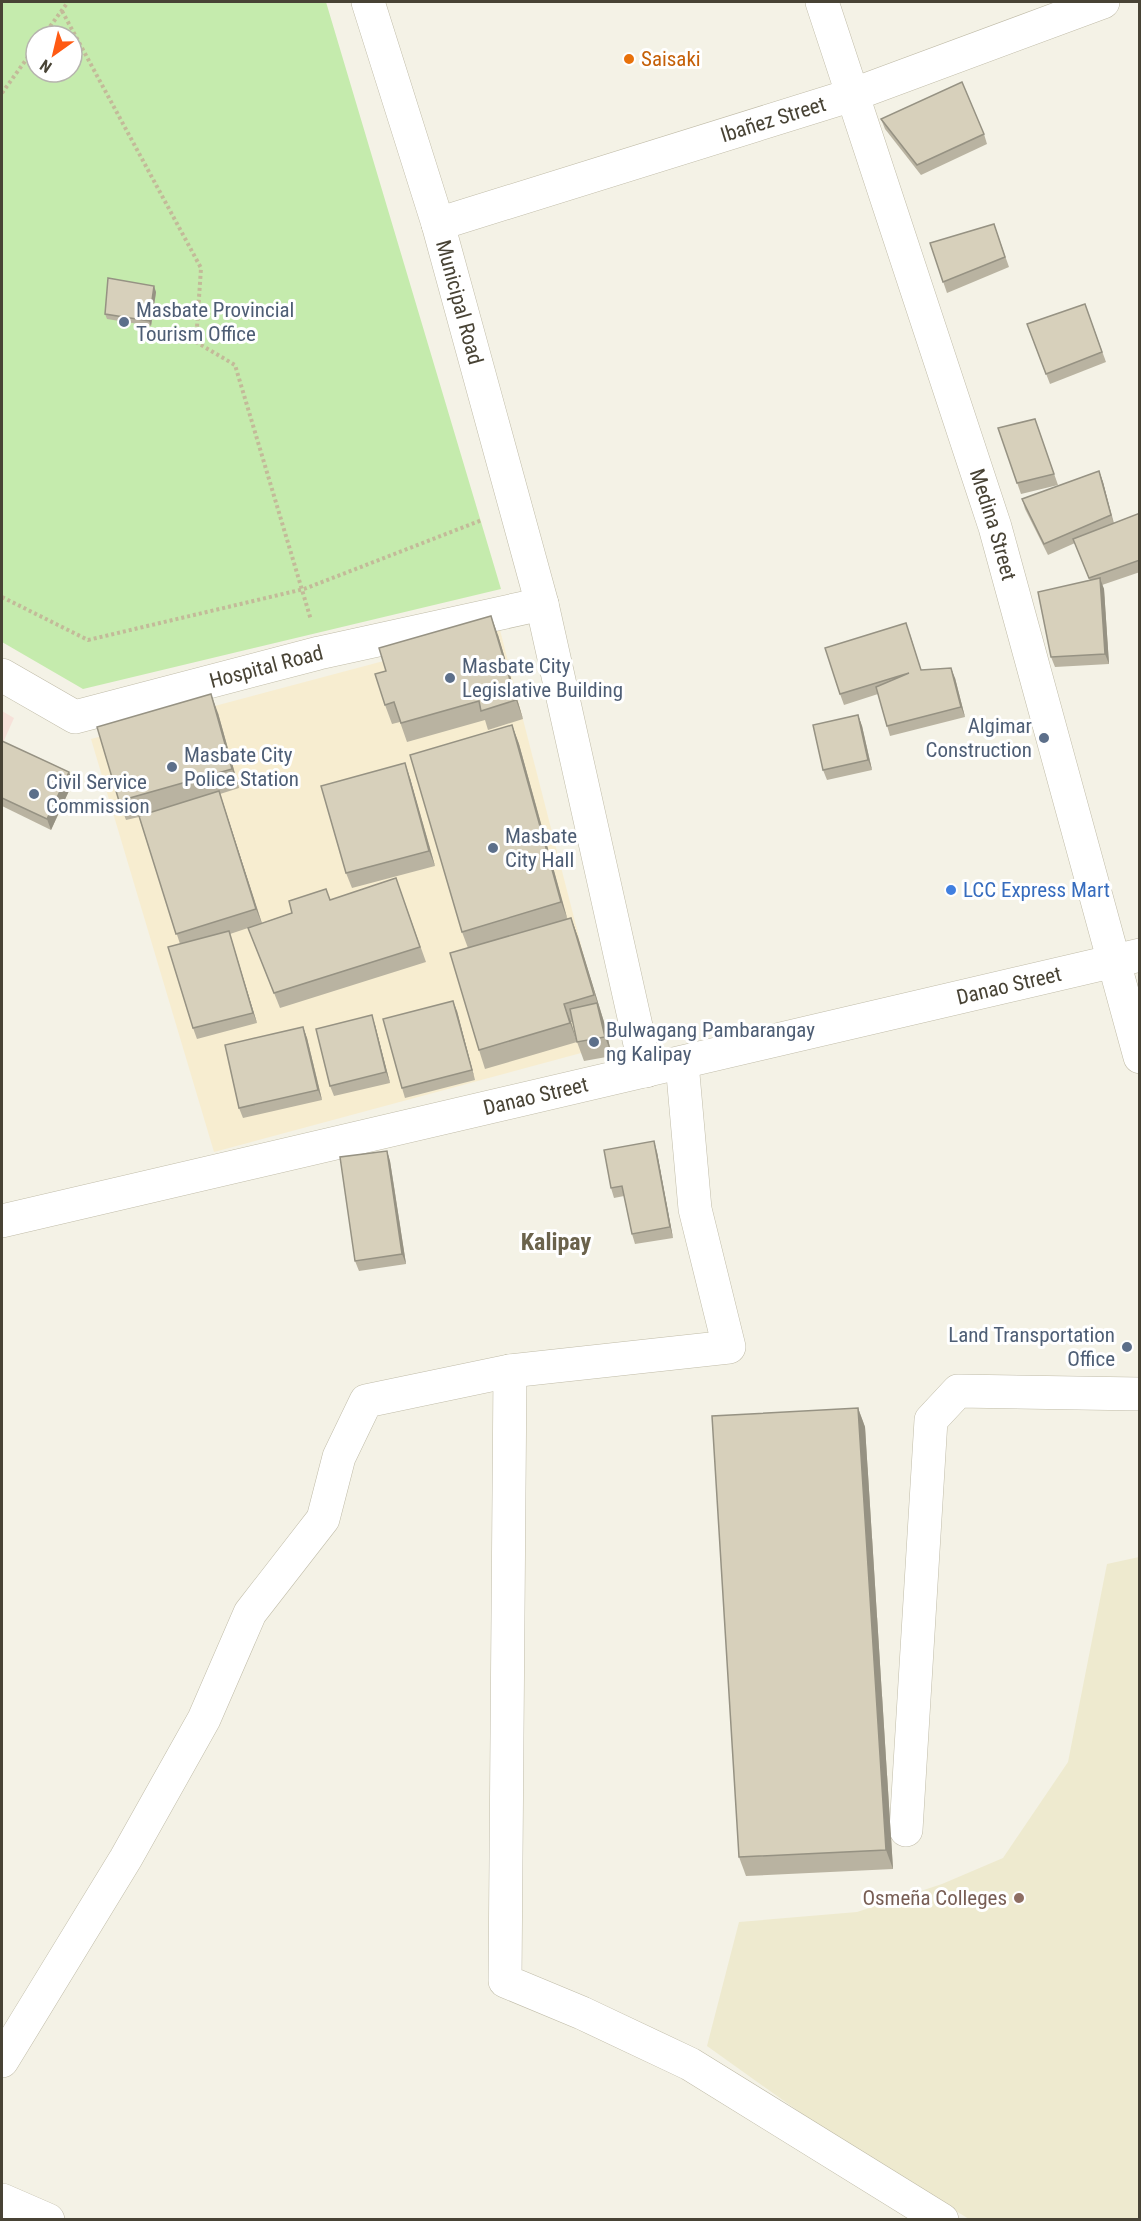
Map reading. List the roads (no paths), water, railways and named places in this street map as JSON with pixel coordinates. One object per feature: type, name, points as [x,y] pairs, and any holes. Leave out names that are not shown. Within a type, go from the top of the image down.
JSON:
[{"type":"street","name":"Municipal Road","points":[[368,2],[438,224],[542,604],[646,1071]]},
{"type":"street","name":"Medina Street","points":[[822,2],[995,527],[1126,958],[1140,1057]]},
{"type":"street","name":"Ibañez Street","points":[[438,224],[852,95],[1103,2]]},
{"type":"street","name":"Hospital Road","points":[[2,675],[75,717],[319,653],[542,604]]},
{"type":"street","name":"Danao Street","points":[[2,1221],[1126,958]]},
{"type":"street","points":[[2,2061],[120,1868],[204,1719],[250,1613],[323,1519],[339,1457],[366,1401],[510,1371],[729,1347],[695,1209],[682,1063]]},
{"type":"street","points":[[510,1371],[505,1982],[582,2013],[690,2064],[942,2220]]},
{"type":"street","points":[[906,1830],[931,1420],[958,1391],[1140,1394]]},
{"type":"street","points":[[2,2200],[48,2220]]},
{"type":"place","name":"Saisaki","points":[[629,59]]},
{"type":"place","name":"Masbate Provincial Tourism Office","points":[[124,322]]},
{"type":"place","name":"Masbate City Legislative Building","points":[[450,678]]},
{"type":"place","name":"Algimar Construction","points":[[1044,738]]},
{"type":"place","name":"Masbate City Police Station","points":[[172,767]]},
{"type":"place","name":"Civil Service Commission","points":[[34,794]]},
{"type":"place","name":"Masbate City Hall","points":[[493,848]]},
{"type":"place","name":"LCC Express Mart","points":[[951,890]]},
{"type":"place","name":"Bulwagang Pambarangay ng Kalipay","points":[[594,1042]]},
{"type":"place","name":"Land Transportation Office","points":[[1127,1347]]},
{"type":"place","name":"Osmeña Colleges","points":[[1019,1898]]},
{"type":"district","name":"Kalipay","points":[[556,1242]]}]
